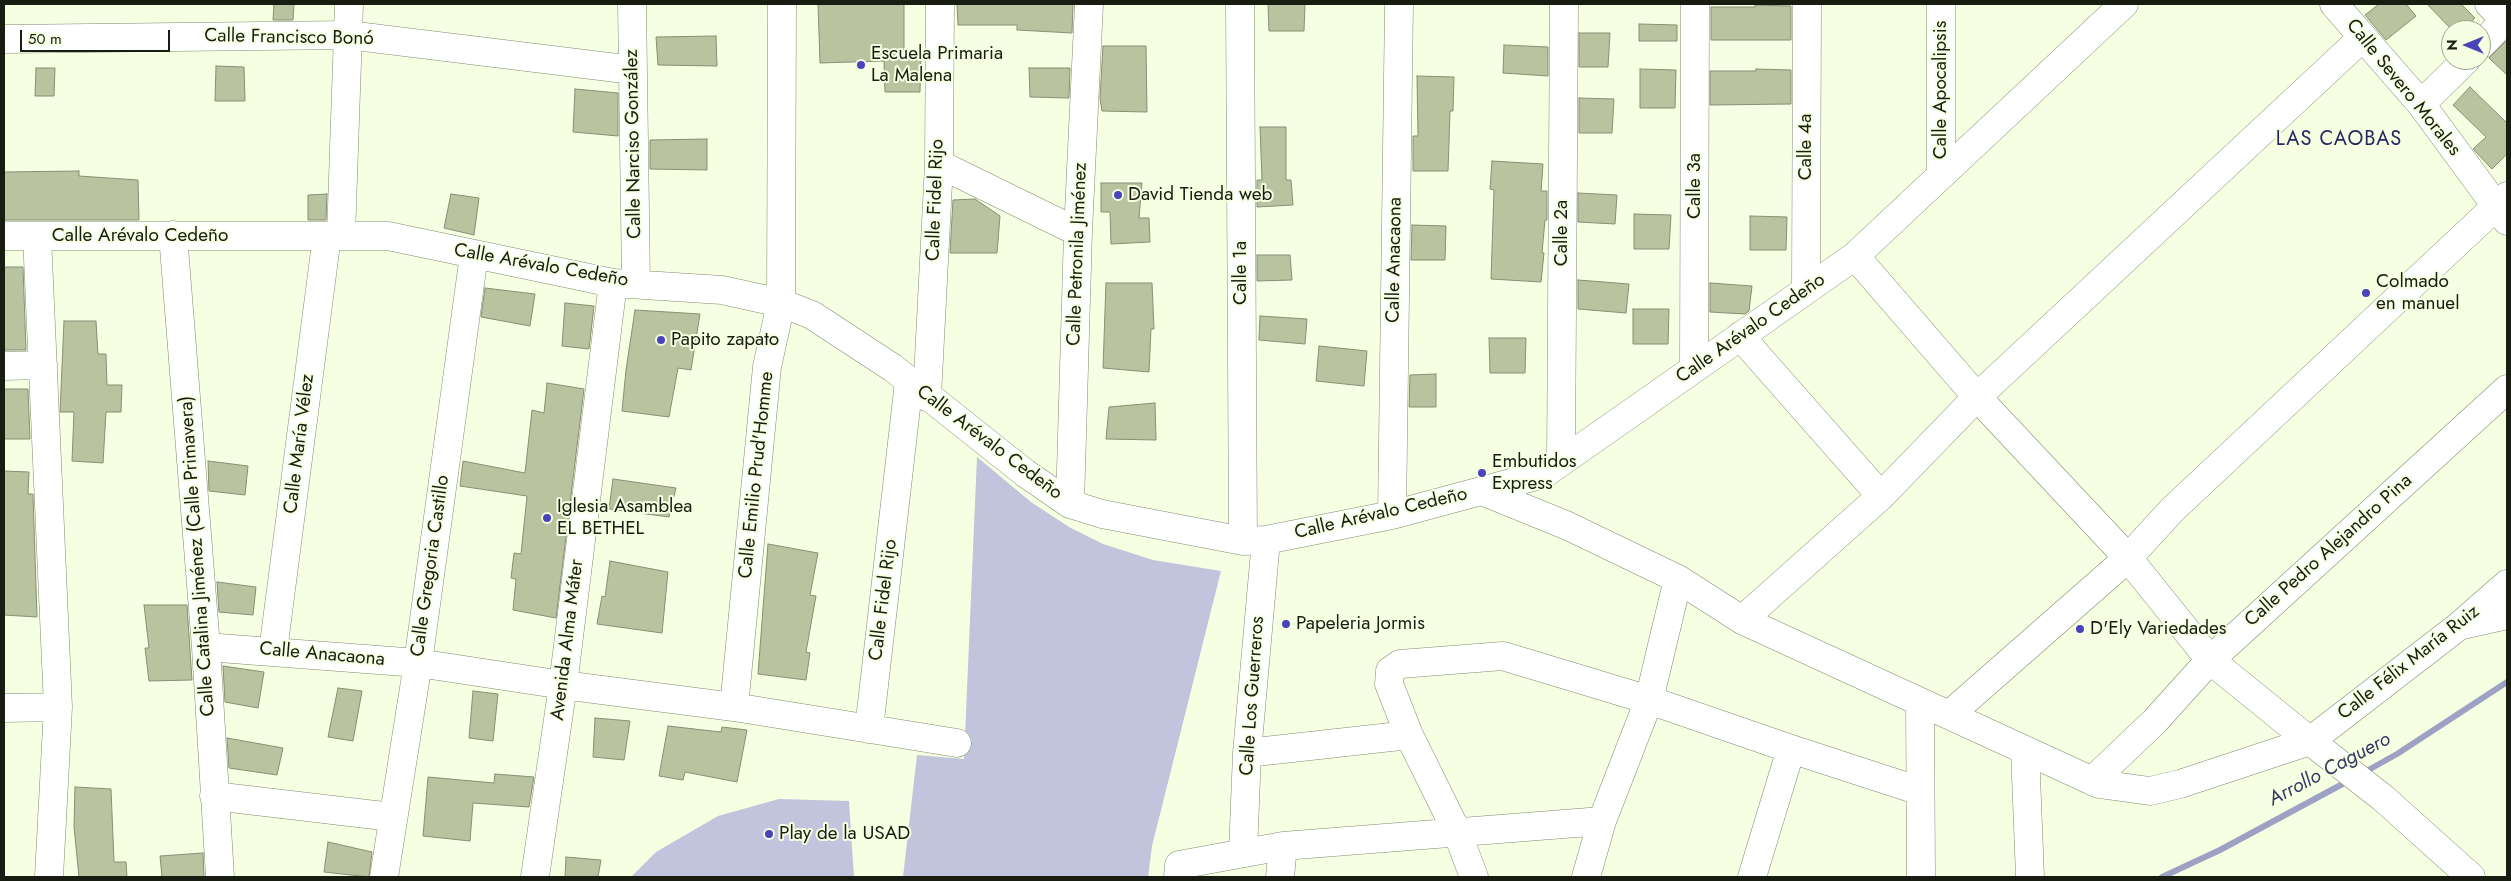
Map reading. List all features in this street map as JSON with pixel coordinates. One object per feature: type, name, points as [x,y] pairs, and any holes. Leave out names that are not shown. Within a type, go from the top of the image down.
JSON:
[{"type":"street","name":"Calle María Vélez","points":[[273,651],[334,236],[349,4]]},
{"type":"street","name":"Calle Narciso González","points":[[624,283],[632,70],[632,4]]},
{"type":"street","name":"Calle Emilio Prud'Homme","points":[[734,707],[767,368],[781,302],[782,4]]},
{"type":"street","name":"Calle Fidel Rijo","points":[[869,729],[918,389],[939,164],[940,4]]},
{"type":"street","name":"Calle Petronila Jiménez","points":[[1070,504],[1078,232],[1089,4]]},
{"type":"street","name":"Calle 1a","points":[[1240,4],[1254,541]]},
{"type":"street","name":"Calle Anacaona","points":[[1392,515],[1399,4]]},
{"type":"street","name":"Calle 2a","points":[[1561,462],[1564,4]]},
{"type":"street","name":"Calle 3a","points":[[1694,368],[1695,4]]},
{"type":"street","name":"Calle 4a","points":[[1806,290],[1807,4]]},
{"type":"street","name":"Calle Apocalipsis","points":[[1941,4],[1941,175]]},
{"type":"street","name":"Calle Arévalo Cedeño","points":[[4,236],[388,236],[474,255],[624,283],[722,290],[781,302],[812,314],[892,368],[1025,472],[1070,504],[1102,514],[1254,541],[1392,515],[1544,474],[1855,256],[2124,4]]},
{"type":"street","name":"Calle Severo Morales","points":[[2334,4],[2421,104],[2504,208]]},
{"type":"street","points":[[2491,29],[2500,14]]},
{"type":"street","name":"Calle Francisco Bonó","points":[[4,39],[348,35],[632,70]]},
{"type":"street","points":[[1742,620],[1881,496],[1977,397],[2362,38]]},
{"type":"street","points":[[2421,104],[2456,70]]},
{"type":"street","points":[[939,164],[1078,232]]},
{"type":"street","points":[[1949,715],[2128,558],[2172,510],[2504,208]]},
{"type":"street","name":"Calle Catalina Jiménez (Calle Primavera)","points":[[174,235],[206,647],[220,877]]},
{"type":"street","points":[[37,236],[58,706],[49,877]]},
{"type":"street","name":"Calle Gregoria Castillo","points":[[384,877],[392,817],[418,663],[474,255]]},
{"type":"street","points":[[1855,256],[1977,397],[2128,558],[2210,660],[2348,772],[2383,798],[2471,877]]},
{"type":"street","name":"Avenida Alma Máter","points":[[534,877],[624,283]]},
{"type":"street","points":[[1740,336],[1881,496]]},
{"type":"street","points":[[4,366],[42,365]]},
{"type":"street","name":"Calle Pedro Alejandro Pina","points":[[2092,781],[2155,721],[2210,660],[2507,389]]},
{"type":"street","name":"Calle Félix María Ruiz","points":[[1482,491],[1568,526],[1678,579],[1742,620],[2092,781],[2099,784],[2150,791],[2180,784],[2310,741],[2458,626],[2507,584]]},
{"type":"street","name":"Calle Los Guerreros","points":[[1243,853],[1254,541]]},
{"type":"street","points":[[1586,877],[1602,821],[1649,700],[1678,579]]},
{"type":"street","points":[[2458,626],[2507,615]]},
{"type":"street","name":"Calle Anacaona","points":[[206,647],[418,663],[563,685],[734,707],[957,743]]},
{"type":"street","points":[[1474,877],[1457,832],[1410,735],[1389,684],[1390,671],[1400,664],[1503,656],[1649,700],[1920,791]]},
{"type":"street","points":[[1920,702],[1921,877]]},
{"type":"street","points":[[4,708],[58,706]]},
{"type":"street","points":[[1247,753],[1410,735]]},
{"type":"street","points":[[1752,877],[1791,749]]},
{"type":"street","points":[[2025,750],[2030,877]]},
{"type":"street","points":[[214,796],[392,817]]},
{"type":"street","points":[[1178,877],[1179,865],[1283,846],[1602,821]]},
{"type":"street","points":[[1280,877],[1283,846]]},
{"type":"shaded area","points":[[977,457],[1031,502],[1069,527],[1103,544],[1153,560],[1221,571],[1152,846],[1148,877],[903,877],[917,755],[964,759]]},
{"type":"shaded area","name":"Play de la USAD","points":[[779,799],[849,801],[854,877],[631,877],[656,852],[718,816]]},
{"type":"building","points":[[274,4],[294,4],[293,20],[273,20]]},
{"type":"building","points":[[818,4],[904,4],[904,52],[921,51],[920,92],[885,92],[884,61],[820,63]]},
{"type":"building","points":[[957,4],[1073,4],[1072,33],[1017,30],[1017,25],[958,25]]},
{"type":"building","points":[[1268,4],[1305,4],[1304,31],[1269,31]]},
{"type":"building","points":[[2379,4],[2406,4],[2416,16],[2386,40],[2365,15]]},
{"type":"building","points":[[2427,4],[2461,4],[2475,18],[2473,20],[2442,20]]},
{"type":"building","points":[[1755,5],[1791,6],[1791,40],[1711,40],[1711,7],[1755,7]]},
{"type":"building","points":[[1639,24],[1677,25],[1677,41],[1639,41]]},
{"type":"building","points":[[1579,33],[1610,33],[1608,67],[1579,67]]},
{"type":"building","points":[[716,36],[717,66],[658,65],[656,37]]},
{"type":"building","points":[[2507,40],[2507,75],[2491,60],[2491,56]]},
{"type":"building","points":[[1504,45],[1548,47],[1548,76],[1503,73]]},
{"type":"building","points":[[1103,46],[1146,46],[1147,112],[1102,111],[1100,98]]},
{"type":"building","points":[[216,66],[244,67],[245,101],[215,101]]},
{"type":"building","points":[[36,68],[55,68],[54,96],[35,96]]},
{"type":"building","points":[[1029,68],[1070,68],[1069,98],[1030,97]]},
{"type":"building","points":[[1640,69],[1676,70],[1675,108],[1640,108]]},
{"type":"building","points":[[1756,69],[1791,70],[1791,104],[1710,105],[1710,71],[1756,71]]},
{"type":"building","points":[[1417,76],[1454,77],[1453,111],[1450,111],[1448,171],[1413,171],[1413,136],[1418,136]]},
{"type":"building","points":[[2470,87],[2507,123],[2507,154],[2492,169],[2473,149],[2486,137],[2453,105]]},
{"type":"building","points":[[575,89],[618,93],[618,136],[573,132]]},
{"type":"building","points":[[1579,98],[1614,99],[1612,133],[1579,133]]},
{"type":"building","points":[[1260,127],[1286,127],[1286,180],[1291,180],[1293,205],[1257,207],[1257,180],[1262,180]]},
{"type":"building","points":[[707,139],[707,170],[650,169],[650,140]]},
{"type":"building","points":[[1492,161],[1543,164],[1541,191],[1547,191],[1547,220],[1545,220],[1541,282],[1491,279],[1494,190],[1490,189]]},
{"type":"building","points":[[79,171],[79,176],[138,180],[139,220],[4,220],[4,172]]},
{"type":"building","points":[[1101,183],[1142,183],[1139,218],[1149,218],[1150,242],[1111,244],[1110,212],[1101,212]]},
{"type":"building","points":[[1578,193],[1617,195],[1615,224],[1578,222]]},
{"type":"building","points":[[327,194],[326,220],[308,220],[308,195]]},
{"type":"building","points":[[451,194],[479,198],[474,235],[444,228]]},
{"type":"building","points":[[975,199],[1000,216],[997,253],[950,253],[953,200]]},
{"type":"building","points":[[1634,214],[1671,215],[1669,249],[1634,249]]},
{"type":"building","points":[[1750,216],[1787,217],[1786,250],[1750,250]]},
{"type":"building","points":[[1412,225],[1446,226],[1445,260],[1411,260]]},
{"type":"building","points":[[1257,255],[1290,255],[1292,280],[1257,281]]},
{"type":"building","points":[[4,267],[23,267],[26,350],[4,350]]},
{"type":"building","points":[[1578,280],[1629,284],[1626,313],[1578,309]]},
{"type":"building","points":[[1106,283],[1152,283],[1154,329],[1151,329],[1149,372],[1103,368]]},
{"type":"building","points":[[1710,283],[1752,286],[1749,311],[1745,314],[1710,312]]},
{"type":"building","points":[[485,288],[535,294],[530,326],[481,317]]},
{"type":"building","points":[[565,303],[594,306],[589,349],[562,346]]},
{"type":"building","points":[[1633,309],[1669,309],[1668,344],[1633,344]]},
{"type":"building","points":[[635,310],[700,314],[691,370],[678,368],[669,417],[622,411]]},
{"type":"building","points":[[1260,316],[1307,319],[1305,344],[1259,340]]},
{"type":"building","points":[[64,321],[96,321],[98,354],[106,354],[107,385],[122,385],[121,412],[106,412],[103,463],[72,461],[74,412],[60,412]]},
{"type":"building","points":[[1489,338],[1526,338],[1525,373],[1490,373]]},
{"type":"building","points":[[1319,346],[1367,351],[1364,386],[1316,381]]},
{"type":"building","points":[[1436,374],[1436,407],[1409,407],[1410,375]]},
{"type":"building","points":[[547,383],[584,389],[556,618],[513,610],[516,579],[511,578],[514,553],[521,554],[527,496],[460,486],[463,461],[525,473],[532,410],[544,413]]},
{"type":"building","points":[[4,389],[28,389],[30,439],[4,439]]},
{"type":"building","points":[[1155,403],[1156,440],[1106,439],[1109,407]]},
{"type":"building","points":[[208,461],[248,466],[245,495],[209,491]]},
{"type":"building","points":[[4,471],[29,472],[28,494],[33,494],[37,617],[4,615]]},
{"type":"building","points":[[613,479],[676,488],[669,517],[609,509]]},
{"type":"building","points":[[768,544],[818,553],[810,595],[816,596],[806,652],[810,653],[806,680],[758,674]]},
{"type":"building","points":[[610,561],[668,572],[662,633],[597,624],[602,596],[605,597]]},
{"type":"building","points":[[217,582],[256,587],[253,615],[219,612]]},
{"type":"building","points":[[144,605],[187,605],[192,680],[149,681],[145,648],[149,648]]},
{"type":"building","points":[[223,666],[264,672],[258,708],[225,702]]},
{"type":"building","points":[[338,688],[362,691],[353,741],[328,737]]},
{"type":"building","points":[[473,691],[498,694],[493,741],[469,738]]},
{"type":"building","points":[[595,718],[630,721],[624,760],[593,757]]},
{"type":"building","points":[[668,726],[721,732],[722,727],[747,730],[737,782],[685,772],[683,780],[659,776]]},
{"type":"building","points":[[227,738],[283,748],[277,775],[229,768]]},
{"type":"building","points":[[495,774],[534,777],[529,807],[473,803],[470,841],[423,836],[428,777],[494,783]]},
{"type":"building","points":[[75,787],[111,789],[114,862],[126,862],[127,877],[79,877],[74,827]]},
{"type":"building","points":[[328,842],[372,852],[369,877],[324,872]]},
{"type":"building","points":[[203,853],[204,877],[162,877],[160,856]]},
{"type":"building","points":[[566,857],[601,860],[598,877],[565,877]]},
{"type":"waterway","name":"Arrollo Caguero","points":[[2363,773],[2397,754],[2507,682]]},
{"type":"waterway","name":"Arrollo Caguero","points":[[2162,877],[2220,850],[2350,780]]},
{"type":"place","name":"Escuela Primaria La Malena","points":[[861,65]]},
{"type":"place","name":"David Tienda web","points":[[1118,195]]},
{"type":"place","name":"Colmado en manuel","points":[[2366,293]]},
{"type":"place","name":"Papito zapato","points":[[661,340]]},
{"type":"place","name":"Embutidos Express","points":[[1482,473]]},
{"type":"place","name":"Iglesia Asamblea EL BETHEL","points":[[547,518]]},
{"type":"place","name":"Papeleria Jormis","points":[[1286,624]]},
{"type":"place","name":"D'Ely Variedades","points":[[2080,629]]},
{"type":"place","name":"Play de la USAD","points":[[769,834]]},
{"type":"district","name":"LAS CAOBAS","points":[[2339,140]]}]
